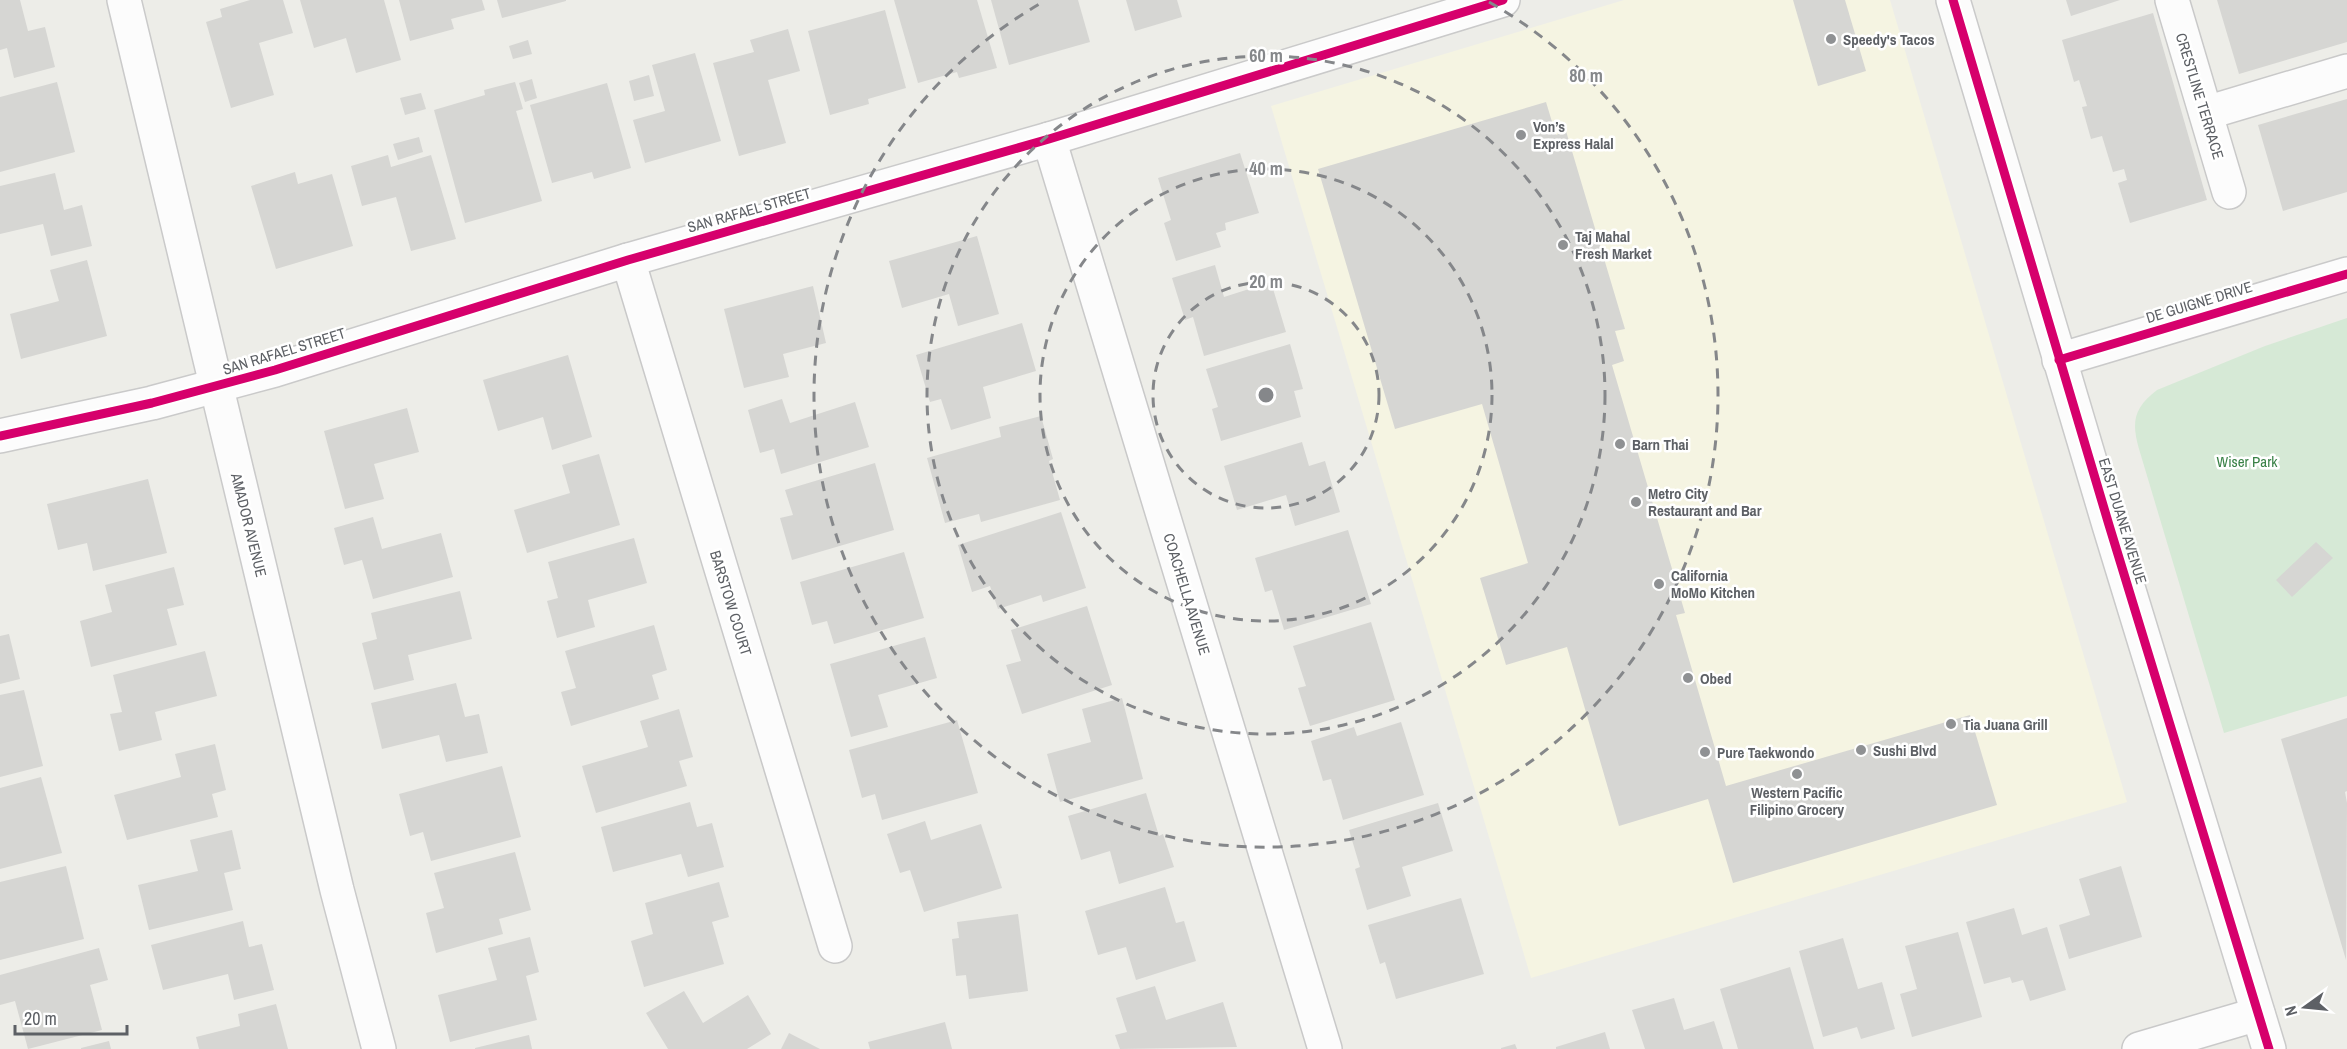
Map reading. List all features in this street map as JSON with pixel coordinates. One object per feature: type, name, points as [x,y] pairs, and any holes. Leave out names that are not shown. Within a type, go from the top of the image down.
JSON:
[{"type":"street","name":"AMADOR AVENUE","points":[[124,0],[335,878],[379,1049]]},
{"type":"street","name":"SAN RAFAEL STREET","points":[[0,436],[152,403],[275,370],[628,260],[1049,139],[1456,7],[1503,0]]},
{"type":"street","name":"EAST DUANE AVENUE","points":[[1953,0],[2059,360],[2269,1049]]},
{"type":"street","name":"CRESTLINE TERRACE","points":[[2172,0],[2229,192]]},
{"type":"street","points":[[2206,113],[2347,71]]},
{"type":"street","name":"COACHELLA AVENUE","points":[[1049,139],[1325,1049]]},
{"type":"street","name":"BARSTOW COURT","points":[[628,260],[835,946]]},
{"type":"street","name":"DE GUIGNE DRIVE","points":[[2059,360],[2347,274]]},
{"type":"street","points":[[2139,1049],[2258,1014]]},
{"type":"shaded area","points":[[1624,0],[1890,0],[2127,802],[1531,978],[1271,106]]},
{"type":"green space","name":"Wiser Park","points":[[2347,318],[2347,696],[2224,733],[2139,449],[2135,430],[2136,416],[2143,403],[2157,390],[2265,346]]},
{"type":"building","points":[[0,0],[20,0],[28,31],[45,27],[55,67],[14,78],[7,48],[0,50]]},
{"type":"building","points":[[250,0],[283,0],[293,33],[259,43],[274,95],[231,108],[206,22],[222,17],[220,9]]},
{"type":"building","points":[[300,0],[384,0],[401,60],[356,73],[346,38],[314,48]]},
{"type":"building","points":[[399,0],[482,0],[485,10],[451,19],[454,29],[410,41]]},
{"type":"building","points":[[497,0],[566,0],[566,1],[502,18]]},
{"type":"building","points":[[894,0],[977,0],[997,68],[959,78],[957,72],[918,83]]},
{"type":"building","points":[[991,0],[1078,0],[1090,42],[1009,65]]},
{"type":"building","points":[[1126,0],[1177,0],[1182,17],[1135,31]]},
{"type":"building","name":"Speedy's Tacos","points":[[1793,0],[1845,0],[1866,71],[1818,86]]},
{"type":"building","points":[[2066,0],[2120,0],[2071,16]]},
{"type":"building","points":[[2217,0],[2347,0],[2347,42],[2239,74]]},
{"type":"building","points":[[885,10],[906,88],[868,99],[869,104],[830,115],[808,31]]},
{"type":"building","points":[[2153,13],[2207,200],[2130,223],[2118,183],[2127,180],[2124,169],[2113,172],[2102,136],[2091,139],[2082,107],[2087,106],[2079,80],[2074,82],[2062,40]]},
{"type":"building","points":[[788,29],[800,71],[768,80],[786,143],[739,156],[713,63],[754,52],[750,40]]},
{"type":"building","points":[[528,40],[532,54],[513,59],[509,46]]},
{"type":"building","points":[[695,53],[721,141],[645,163],[633,120],[665,111],[652,65]]},
{"type":"building","points":[[649,75],[654,96],[634,101],[629,81]]},
{"type":"building","points":[[532,79],[537,98],[525,102],[519,83]]},
{"type":"building","points":[[57,82],[75,152],[0,172],[0,97]]},
{"type":"building","points":[[515,82],[523,109],[516,111],[542,201],[465,223],[434,110],[485,95],[484,90]]},
{"type":"building","points":[[607,83],[631,168],[594,179],[592,172],[552,183],[530,105]]},
{"type":"building","points":[[421,93],[426,109],[405,115],[400,98]]},
{"type":"building","points":[[2347,99],[2347,192],[2283,211],[2258,125]]},
{"type":"building","points":[[1546,102],[1556,135],[1566,131],[1625,329],[1615,331],[1624,361],[1612,365],[1685,613],[1676,615],[1726,786],[1970,715],[1997,805],[1733,883],[1708,799],[1619,826],[1567,647],[1506,665],[1480,578],[1528,563],[1482,404],[1395,429],[1318,169]]},
{"type":"building","points":[[419,137],[423,152],[398,160],[393,144]]},
{"type":"building","points":[[1240,153],[1259,213],[1225,223],[1226,230],[1216,233],[1221,247],[1176,261],[1164,223],[1171,220],[1158,178]]},
{"type":"building","points":[[388,155],[391,167],[431,155],[456,239],[411,251],[396,197],[362,206],[351,166]]},
{"type":"building","points":[[295,172],[298,184],[332,174],[353,246],[276,269],[251,186]]},
{"type":"building","points":[[55,173],[64,210],[82,205],[92,246],[51,256],[43,224],[0,234],[0,186]]},
{"type":"building","points":[[977,236],[999,314],[958,326],[949,294],[902,308],[889,261]]},
{"type":"building","points":[[87,260],[107,336],[21,359],[10,314],[59,301],[50,270]]},
{"type":"building","points":[[1215,265],[1224,297],[1271,282],[1286,332],[1204,356],[1193,317],[1185,320],[1172,278]]},
{"type":"building","points":[[813,286],[826,343],[783,354],[789,377],[744,388],[724,309]]},
{"type":"building","points":[[1022,323],[1036,371],[983,387],[991,418],[951,430],[941,399],[930,402],[916,355]]},
{"type":"building","points":[[1290,344],[1303,389],[1294,391],[1301,417],[1221,441],[1212,409],[1218,407],[1206,369]]},
{"type":"building","points":[[568,355],[592,437],[552,450],[543,417],[498,431],[483,380]]},
{"type":"building","points":[[782,399],[790,423],[855,402],[869,447],[781,474],[774,449],[760,453],[748,410]]},
{"type":"building","points":[[407,408],[419,452],[374,464],[384,499],[345,509],[324,431]]},
{"type":"building","points":[[1041,416],[1053,459],[1049,461],[1060,500],[981,522],[979,514],[945,523],[927,458],[1001,437],[999,427]]},
{"type":"building","points":[[1302,442],[1309,466],[1325,461],[1340,512],[1295,526],[1286,495],[1237,510],[1224,466]]},
{"type":"building","points":[[599,454],[620,525],[527,553],[514,510],[570,493],[562,465]]},
{"type":"building","points":[[875,463],[894,530],[792,560],[780,518],[793,515],[785,490]]},
{"type":"building","points":[[148,479],[167,553],[93,571],[87,543],[58,550],[47,504]]},
{"type":"building","points":[[1061,512],[1086,588],[1043,602],[1041,595],[998,609],[990,586],[972,592],[958,545]]},
{"type":"building","points":[[373,517],[382,549],[441,533],[453,577],[373,599],[362,560],[344,565],[334,528]]},
{"type":"building","points":[[1348,530],[1371,604],[1284,630],[1272,590],[1265,592],[1255,558]]},
{"type":"building","points":[[634,538],[647,583],[588,600],[595,627],[557,638],[547,601],[558,598],[548,562]]},
{"type":"building","points":[[2316,542],[2333,558],[2292,597],[2276,580]]},
{"type":"building","points":[[904,552],[924,618],[834,644],[827,621],[812,625],[800,582]]},
{"type":"building","points":[[174,567],[184,605],[167,609],[177,645],[91,667],[80,621],[112,612],[105,585]]},
{"type":"building","points":[[460,591],[472,639],[408,655],[414,680],[374,690],[362,643],[377,639],[371,613]]},
{"type":"building","points":[[1087,606],[1112,685],[1022,714],[1006,665],[1021,661],[1011,630]]},
{"type":"building","points":[[1371,622],[1395,700],[1310,726],[1298,688],[1306,686],[1293,646]]},
{"type":"building","points":[[654,625],[667,670],[652,675],[659,699],[571,726],[561,692],[576,688],[565,651]]},
{"type":"building","points":[[9,634],[20,679],[0,684],[0,636]]},
{"type":"building","points":[[925,637],[937,678],[878,695],[888,727],[851,737],[830,664]]},
{"type":"building","points":[[205,651],[217,696],[155,712],[162,740],[119,751],[110,714],[122,712],[113,675]]},
{"type":"building","points":[[456,683],[465,717],[479,714],[488,753],[446,762],[439,735],[382,749],[371,703]]},
{"type":"building","points":[[24,690],[43,766],[0,777],[0,695]]},
{"type":"building","points":[[1122,698],[1143,779],[1060,802],[1047,754],[1091,742],[1082,709]]},
{"type":"building","points":[[679,709],[693,757],[679,761],[687,786],[596,813],[582,766],[648,747],[640,721]]},
{"type":"building","points":[[2347,718],[2347,791],[2345,792],[2347,803],[2346,960],[2281,739]]},
{"type":"building","points":[[957,720],[978,793],[882,820],[875,794],[862,798],[849,750]]},
{"type":"building","points":[[1401,722],[1424,795],[1343,820],[1331,779],[1323,781],[1311,741],[1354,727],[1357,736]]},
{"type":"building","points":[[215,744],[226,790],[212,794],[218,817],[127,840],[114,795],[181,777],[175,754]]},
{"type":"building","points":[[502,766],[521,837],[431,861],[423,832],[410,836],[399,794]]},
{"type":"building","points":[[41,777],[62,853],[0,869],[0,788]]},
{"type":"building","points":[[1146,793],[1159,836],[1163,834],[1174,867],[1119,884],[1110,851],[1081,860],[1068,816]]},
{"type":"building","points":[[690,802],[697,827],[712,823],[724,867],[688,877],[681,854],[613,872],[601,827]]},
{"type":"building","points":[[1438,803],[1453,851],[1402,867],[1411,896],[1367,910],[1355,869],[1360,867],[1349,830]]},
{"type":"building","points":[[925,821],[931,840],[981,824],[1002,888],[924,912],[910,870],[900,873],[887,834]]},
{"type":"building","points":[[232,830],[241,869],[224,873],[233,910],[149,930],[138,885],[198,871],[190,840]]},
{"type":"building","points":[[515,852],[531,910],[499,919],[503,934],[436,953],[426,913],[444,908],[434,873]]},
{"type":"building","points":[[66,866],[84,939],[0,960],[0,882]]},
{"type":"building","points":[[2121,866],[2142,937],[2069,959],[2059,925],[2090,915],[2079,879]]},
{"type":"building","points":[[719,882],[729,917],[712,922],[724,964],[644,987],[631,941],[653,934],[645,903]]},
{"type":"building","points":[[1165,887],[1176,923],[1184,921],[1196,961],[1136,980],[1126,947],[1098,955],[1085,911]]},
{"type":"building","points":[[1461,898],[1484,974],[1396,999],[1385,962],[1380,964],[1368,925]]},
{"type":"building","points":[[2014,908],[2022,935],[2047,927],[2066,990],[2030,1001],[2023,980],[2012,983],[2010,977],[1984,984],[1966,922]]},
{"type":"building","points":[[1018,914],[1028,991],[969,999],[966,975],[956,976],[952,939],[959,938],[957,922]]},
{"type":"building","points":[[243,921],[249,947],[262,944],[274,990],[234,1000],[228,974],[163,990],[151,945]]},
{"type":"building","points":[[1958,932],[1982,1017],[1912,1037],[1900,994],[1917,989],[1905,946]]},
{"type":"building","points":[[530,937],[539,972],[526,976],[537,1020],[450,1042],[438,995],[497,980],[488,948]]},
{"type":"building","points":[[1843,938],[1858,989],[1882,982],[1895,1029],[1861,1039],[1857,1027],[1823,1037],[1799,951]]},
{"type":"building","points":[[99,948],[108,980],[90,985],[102,1030],[28,1049],[15,1001],[0,1005],[0,975]]},
{"type":"building","points":[[1790,967],[1814,1049],[1738,1049],[1720,989]]},
{"type":"building","points":[[1155,986],[1166,1020],[1223,1002],[1237,1047],[1120,1049],[1115,1035],[1127,1032],[1116,998]]},
{"type":"building","points":[[684,991],[703,1023],[748,995],[771,1034],[747,1049],[668,1049],[646,1013]]},
{"type":"building","points":[[1674,998],[1684,1030],[1714,1021],[1723,1049],[1645,1049],[1632,1010]]},
{"type":"building","points":[[276,1004],[288,1049],[199,1049],[196,1037],[240,1026],[238,1014]]},
{"type":"building","points":[[945,1022],[952,1049],[870,1049],[868,1042]]},
{"type":"building","points":[[1605,1032],[1610,1049],[1556,1049],[1556,1047]]},
{"type":"building","points":[[789,1033],[820,1049],[781,1049]]},
{"type":"building","points":[[529,1035],[532,1049],[475,1049],[475,1048]]},
{"type":"building","points":[[109,1041],[111,1049],[81,1049],[81,1048]]},
{"type":"building","points":[[1515,1044],[1517,1049],[1501,1049],[1501,1048]]},
{"type":"cycle path","points":[[0,436],[152,403],[275,370],[628,260],[1049,139],[1503,0]]},
{"type":"cycle path","points":[[1953,0],[2109,525],[2269,1049]]},
{"type":"cycle path","points":[[2059,360],[2347,274]]},
{"type":"place","name":"Speedy's Tacos","points":[[1831,39]]},
{"type":"place","name":"Von’s Express Halal","points":[[1521,135]]},
{"type":"place","name":"Taj Mahal Fresh Market","points":[[1563,245]]},
{"type":"place","name":"Barn Thai","points":[[1620,444]]},
{"type":"place","name":"Metro City Restaurant and Bar","points":[[1636,502]]},
{"type":"place","name":"California MoMo Kitchen","points":[[1659,584]]},
{"type":"place","name":"Obed","points":[[1688,678]]},
{"type":"place","name":"Tia Juana Grill","points":[[1951,724]]},
{"type":"place","name":"Sushi Blvd","points":[[1861,750]]},
{"type":"place","name":"Pure Taekwondo","points":[[1705,752]]},
{"type":"place","name":"Western Pacific Filipino Grocery","points":[[1797,774]]}]
